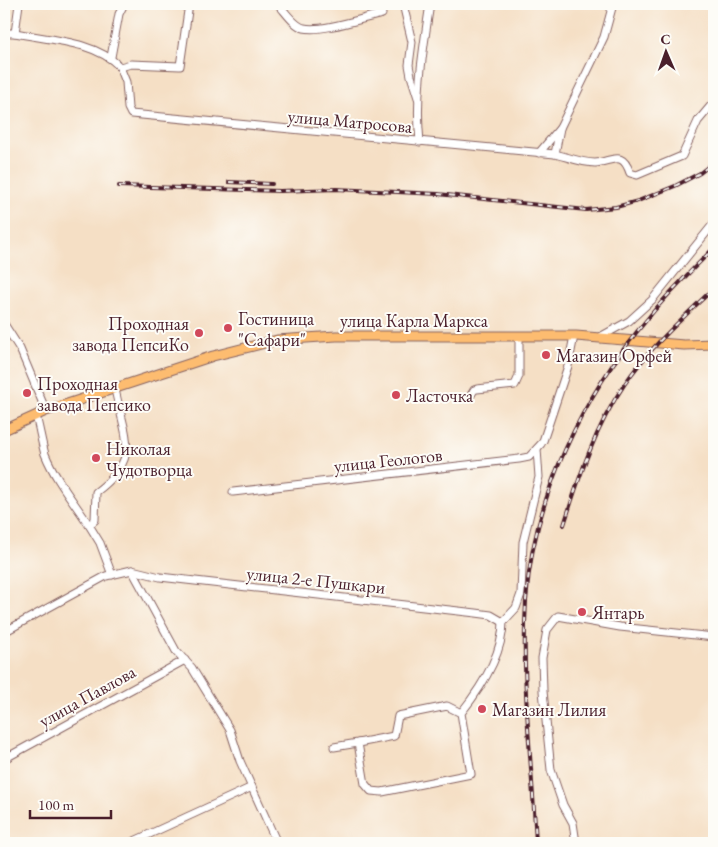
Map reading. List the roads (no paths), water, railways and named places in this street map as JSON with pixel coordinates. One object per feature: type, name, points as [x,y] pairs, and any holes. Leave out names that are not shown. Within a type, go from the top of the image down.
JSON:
[{"type":"main road","name":"улица Карла Маркса","points":[[4,430],[46,412],[220,354],[277,340],[336,336],[574,336],[630,341],[714,344]]},
{"type":"street","points":[[15,33],[19,4]]},
{"type":"street","points":[[111,57],[119,14],[124,4]]},
{"type":"street","points":[[4,33],[15,33],[88,47],[111,57],[120,67],[131,64],[180,66],[189,4]]},
{"type":"street","points":[[278,4],[298,25],[304,28],[339,24],[382,14]]},
{"type":"street","points":[[403,4],[412,39],[410,76],[418,99]]},
{"type":"street","points":[[420,142],[417,116],[418,99],[430,4]]},
{"type":"street","points":[[538,153],[560,128],[604,37],[613,4]]},
{"type":"street","points":[[412,39],[415,43],[421,68]]},
{"type":"street","name":"улица Матросова","points":[[120,67],[126,82],[128,108],[131,114],[556,154],[594,163],[614,158],[620,159],[627,164],[630,173],[637,175],[682,156],[698,121],[714,102]]},
{"type":"street","points":[[556,154],[560,128]]},
{"type":"street","points":[[600,337],[629,321],[652,300],[714,223]]},
{"type":"street","points":[[4,324],[20,349],[46,412]]},
{"type":"street","points":[[472,395],[474,390],[477,389],[515,385],[519,376],[519,336]]},
{"type":"street","points":[[358,743],[365,784],[371,791],[382,792],[471,774],[461,713],[475,696],[503,637],[503,622],[516,608],[521,594],[523,542],[539,476],[540,444],[568,366],[574,336]]},
{"type":"street","points":[[89,525],[94,520],[96,492],[114,476],[126,457],[125,423],[115,389]]},
{"type":"street","points":[[36,416],[45,445],[44,452],[100,543],[112,575]]},
{"type":"street","name":"улица Геологов","points":[[233,492],[519,459],[529,457],[540,444]]},
{"type":"street","points":[[4,632],[112,575],[128,571],[176,651],[185,660],[230,730],[240,761],[277,843]]},
{"type":"street","name":"улица 2-е Пушкари","points":[[128,571],[160,577],[491,615],[503,622]]},
{"type":"street","points":[[576,843],[573,823],[556,788],[548,748],[542,666],[547,630],[558,616],[620,627],[714,637]]},
{"type":"street","name":"улица Павлова","points":[[4,759],[185,660]]},
{"type":"street","points":[[334,747],[394,736],[398,716],[447,706],[461,713]]},
{"type":"street","points":[[130,843],[252,787]]},
{"type":"railway","points":[[119,186],[280,191],[336,189],[438,194],[586,210],[616,207],[638,201],[675,186],[700,173],[714,162]]},
{"type":"railway","points":[[229,182],[272,184]]},
{"type":"railway","points":[[536,843],[526,692],[525,631],[526,601],[531,562],[539,524],[565,449],[603,380],[625,347],[657,308],[714,248]]},
{"type":"railway","points":[[564,525],[596,436],[604,418],[624,385],[655,346],[714,288]]},
{"type":"place","name":"Гостиница \"Сафари\"","points":[[228,328]]},
{"type":"place","name":"Проходная завода ПепсиКо","points":[[199,333]]},
{"type":"place","name":"Магазин Орфей","points":[[546,355]]},
{"type":"place","name":"Проходная завода Пепсико","points":[[27,393]]},
{"type":"place","name":"Ласточка","points":[[396,395]]},
{"type":"place","name":"Николая Чудотворца","points":[[96,458]]},
{"type":"place","name":"Янтарь","points":[[582,612]]},
{"type":"place","name":"Магазин Лилия","points":[[482,709]]}]
